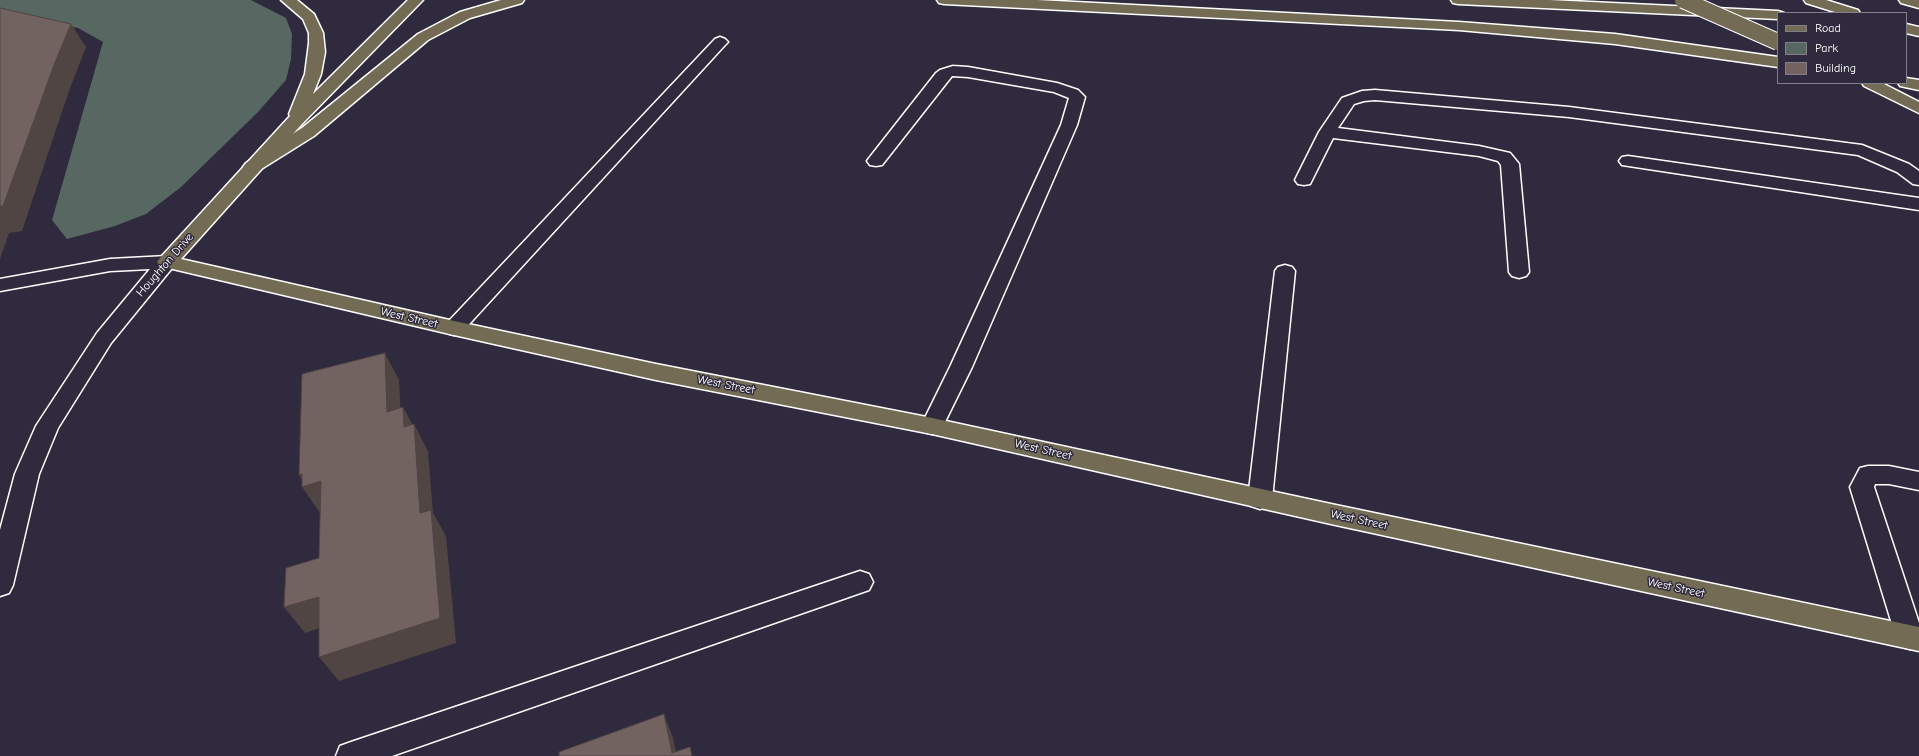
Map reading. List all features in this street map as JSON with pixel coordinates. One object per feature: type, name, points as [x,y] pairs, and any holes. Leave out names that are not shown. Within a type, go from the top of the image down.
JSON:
[{"type":"main road","points":[[288,0],[308,17],[316,33],[317,43],[317,52],[312,74],[295,121]]},
{"type":"main road","name":"Houghton Drive","points":[[167,262],[295,121],[416,0]]},
{"type":"main road","points":[[252,167],[308,132],[423,37],[465,15],[517,0]]},
{"type":"main road","points":[[944,0],[1239,13],[1459,26],[1615,39],[1777,62]]},
{"type":"main road","points":[[1458,0],[1777,15]]},
{"type":"main road","points":[[1683,0],[1777,42]]},
{"type":"main road","points":[[1811,0],[1850,12]]},
{"type":"main road","points":[[1906,0],[1919,4]]},
{"type":"main road","points":[[1907,21],[1919,21]]},
{"type":"main road","points":[[1907,28],[1919,32]]},
{"type":"main road","points":[[1907,83],[1919,86]]},
{"type":"main road","points":[[1872,84],[1919,108]]},
{"type":"main road","name":"West Street","points":[[167,262],[454,328],[656,372],[932,426],[1260,499],[1915,638]]},
{"type":"street","points":[[454,328],[720,42]]},
{"type":"street","points":[[876,161],[942,76],[952,71],[968,72],[1056,88],[1072,93],[1076,97],[1070,125],[961,367],[932,426]]},
{"type":"street","points":[[1304,180],[1327,132],[1348,101],[1362,96],[1375,95],[1569,112],[1862,150],[1903,168],[1919,180]]},
{"type":"street","points":[[1327,132],[1479,151],[1504,157],[1510,164],[1519,272]]},
{"type":"street","points":[[1628,161],[1919,204]]},
{"type":"street","points":[[0,285],[59,272],[110,265],[167,262]]},
{"type":"street","name":"Houghton Drive","points":[[0,585],[9,512],[47,426],[61,401],[104,338],[167,262]]},
{"type":"street","points":[[1260,499],[1285,271]]},
{"type":"street","points":[[1915,638],[1862,488],[1868,475],[1889,475],[1919,481]]},
{"type":"street","points":[[351,756],[860,582]]},
{"type":"green space","points":[[0,0],[251,0],[286,18],[292,34],[291,59],[286,80],[258,112],[181,187],[146,214],[115,226],[67,239],[52,220],[103,42],[78,28],[0,11]]},
{"type":"building","points":[[0,8],[71,24],[54,65],[3,206],[0,206]]},
{"type":"building","points":[[385,353],[387,412],[403,407],[404,427],[414,424],[420,513],[431,510],[440,618],[319,657],[319,597],[284,607],[286,568],[319,558],[321,481],[302,487],[302,474],[299,475],[302,374]]},
{"type":"building","points":[[664,714],[672,753],[690,747],[692,756],[559,756],[559,752]]}]
